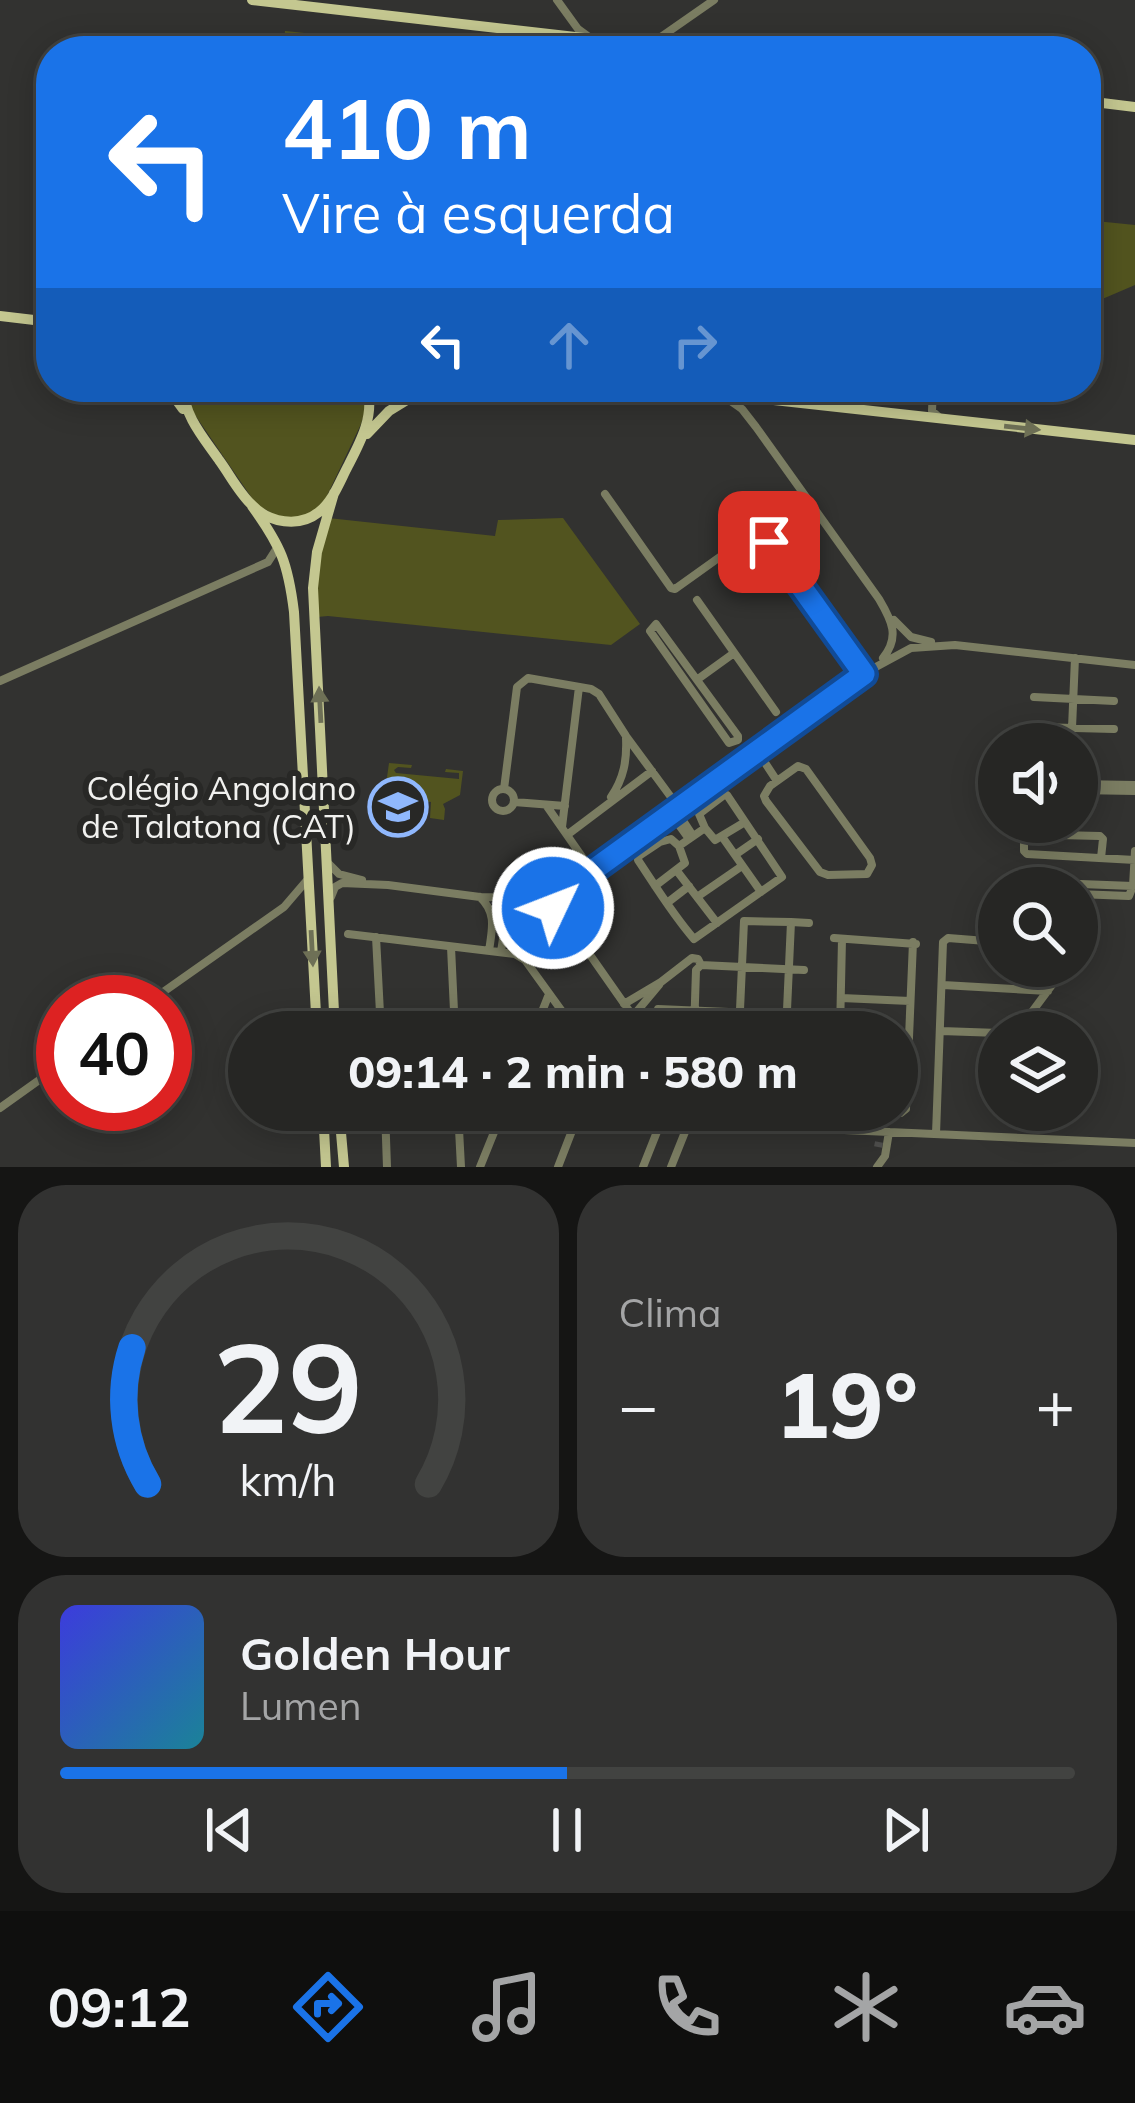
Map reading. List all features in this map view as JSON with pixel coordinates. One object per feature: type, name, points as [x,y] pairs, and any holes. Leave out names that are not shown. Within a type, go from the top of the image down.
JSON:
[{"type":"main road","points":[[252,0],[570,36]]},
{"type":"main road","points":[[1101,103],[1135,107]]},
{"type":"main road","points":[[2,316],[36,320]]},
{"type":"main road","points":[[178,402],[278,542],[289,576],[316,1011]]},
{"type":"main road","points":[[185,402],[192,422]]},
{"type":"main road","points":[[334,1011],[313,578],[334,493],[358,446],[370,414],[369,402]]},
{"type":"main road","points":[[358,446],[389,411],[404,402]]},
{"type":"main road","points":[[784,402],[1135,440]]},
{"type":"main road","points":[[252,506],[292,523],[316,515],[334,493]]},
{"type":"main road","points":[[294,612],[304,604],[314,611]]},
{"type":"main road","points":[[305,811],[315,822],[325,813]]},
{"type":"main road","points":[[314,988],[325,997],[333,987]]},
{"type":"main road","points":[[323,1131],[326,1167]]},
{"type":"main road","points":[[341,1131],[344,1167]]},
{"type":"street","points":[[557,0],[589,36]]},
{"type":"street","points":[[662,36],[714,0]]},
{"type":"street","points":[[557,34],[571,29],[570,18]]},
{"type":"street","points":[[677,36],[690,18]]},
{"type":"street","points":[[733,402],[911,637],[1135,665]]},
{"type":"street","points":[[932,402],[932,411],[945,420]]},
{"type":"street","points":[[605,494],[675,589],[805,496]]},
{"type":"street","points":[[0,681],[272,559],[278,542]]},
{"type":"street","points":[[769,542],[864,674]]},
{"type":"street","points":[[256,567],[278,563],[289,576]]},
{"type":"street","points":[[874,668],[895,637],[879,599]]},
{"type":"street","points":[[697,600],[776,712]]},
{"type":"street","points":[[658,625],[698,679],[738,736],[735,742],[729,743],[651,628],[658,625]]},
{"type":"street","points":[[501,898],[550,903],[864,674],[911,648],[955,645]]},
{"type":"street","points":[[698,679],[734,653]]},
{"type":"street","points":[[1072,723],[1075,658]]},
{"type":"street","points":[[504,789],[521,681],[528,678],[578,687],[599,694],[691,838]]},
{"type":"street","points":[[564,831],[578,687]]},
{"type":"street","points":[[1034,697],[1114,701]]},
{"type":"street","points":[[1098,729],[1114,729]]},
{"type":"street","points":[[610,800],[623,775],[626,736]]},
{"type":"street","points":[[735,742],[748,759]]},
{"type":"street","points":[[758,752],[777,781]]},
{"type":"street","points":[[798,766],[804,767],[870,858],[870,872],[828,875],[815,869],[765,799],[766,790],[777,781],[798,766]]},
{"type":"street","points":[[564,831],[652,771]]},
{"type":"street","points":[[1098,787],[1135,788]]},
{"type":"street","points":[[504,789],[514,802],[507,810],[494,807],[492,796],[504,789]]},
{"type":"street","points":[[655,886],[686,863],[671,839],[638,858],[655,886],[694,939],[761,892],[783,876],[726,794],[702,810],[700,818],[713,839],[723,838],[745,822]]},
{"type":"street","points":[[514,802],[565,806]]},
{"type":"street","points":[[546,805],[592,871]]},
{"type":"street","points":[[679,846],[705,828]]},
{"type":"street","points":[[1101,859],[1102,837],[1019,834],[1027,854],[1101,859],[1135,860]]},
{"type":"street","points":[[723,838],[761,892]]},
{"type":"street","points":[[735,855],[758,839]]},
{"type":"street","points":[[1098,895],[1129,896],[1135,850]]},
{"type":"street","points":[[326,861],[339,874],[381,884],[550,903],[636,1011]]},
{"type":"street","points":[[698,897],[742,866]]},
{"type":"street","points":[[677,871],[717,923]]},
{"type":"street","points":[[187,975],[284,907],[308,879]]},
{"type":"street","points":[[330,902],[332,891],[342,883],[381,884]]},
{"type":"street","points":[[1098,885],[1133,886]]},
{"type":"street","points":[[667,903],[689,886]]},
{"type":"street","points":[[480,897],[493,916],[489,951]]},
{"type":"street","points":[[502,952],[506,918],[527,903]]},
{"type":"street","points":[[284,907],[310,905]]},
{"type":"street","points":[[493,916],[506,918]]},
{"type":"street","points":[[740,1011],[744,921],[809,923]]},
{"type":"street","points":[[787,1011],[791,922]]},
{"type":"street","points":[[348,934],[515,954],[525,960],[562,1011]]},
{"type":"street","points":[[376,937],[380,1011]]},
{"type":"street","points":[[841,1011],[838,938],[915,944],[909,1011]]},
{"type":"street","points":[[936,1134],[945,940],[978,941]]},
{"type":"street","points":[[451,946],[454,1011]]},
{"type":"street","points":[[629,1001],[692,965],[804,970]]},
{"type":"street","points":[[658,1009],[695,1011],[692,965]]},
{"type":"street","points":[[638,1011],[661,982]]},
{"type":"street","points":[[943,985],[1048,991]]},
{"type":"street","points":[[1032,1011],[1051,987]]},
{"type":"street","points":[[543,1011],[550,994]]},
{"type":"street","points":[[841,998],[910,1000]]},
{"type":"street","points":[[941,1031],[978,1033]]},
{"type":"street","points":[[0,1108],[36,1082]]},
{"type":"street","points":[[386,1131],[388,1167]]},
{"type":"street","points":[[460,1131],[462,1165]]},
{"type":"street","points":[[480,1166],[494,1131]]},
{"type":"street","points":[[558,1167],[572,1131]]},
{"type":"street","points":[[643,1167],[657,1131]]},
{"type":"street","points":[[671,1167],[685,1131]]},
{"type":"street","points":[[869,1131],[881,1138],[936,1134],[1135,1143]]},
{"type":"street","points":[[878,1165],[885,1156],[881,1138]]},
{"type":"street","points":[[878,1165],[881,1138]]},
{"type":"shaded area","points":[[286,31],[332,36],[284,36]]},
{"type":"shaded area","points":[[1101,222],[1135,225],[1135,285],[1101,300]]},
{"type":"shaded area","points":[[189,402],[365,402],[366,408],[324,502],[309,515],[294,519],[256,504]]},
{"type":"shaded area","points":[[328,518],[495,536],[498,520],[563,518],[640,624],[611,645],[317,617],[317,576]]},
{"type":"shaded area","points":[[389,763],[412,765],[398,767],[396,773],[459,779],[459,773],[446,769],[463,771],[460,795],[443,804],[444,820],[430,818],[431,802],[384,799]]},
{"type":"tunnel","points":[[878,1147],[879,1142]]},
{"type":"place","name":"Colégio Angolano de Talatona (CAT)","points":[[398,807]]},
{"type":"route","points":[[553,908],[581,879],[864,674],[769,542]]}]
